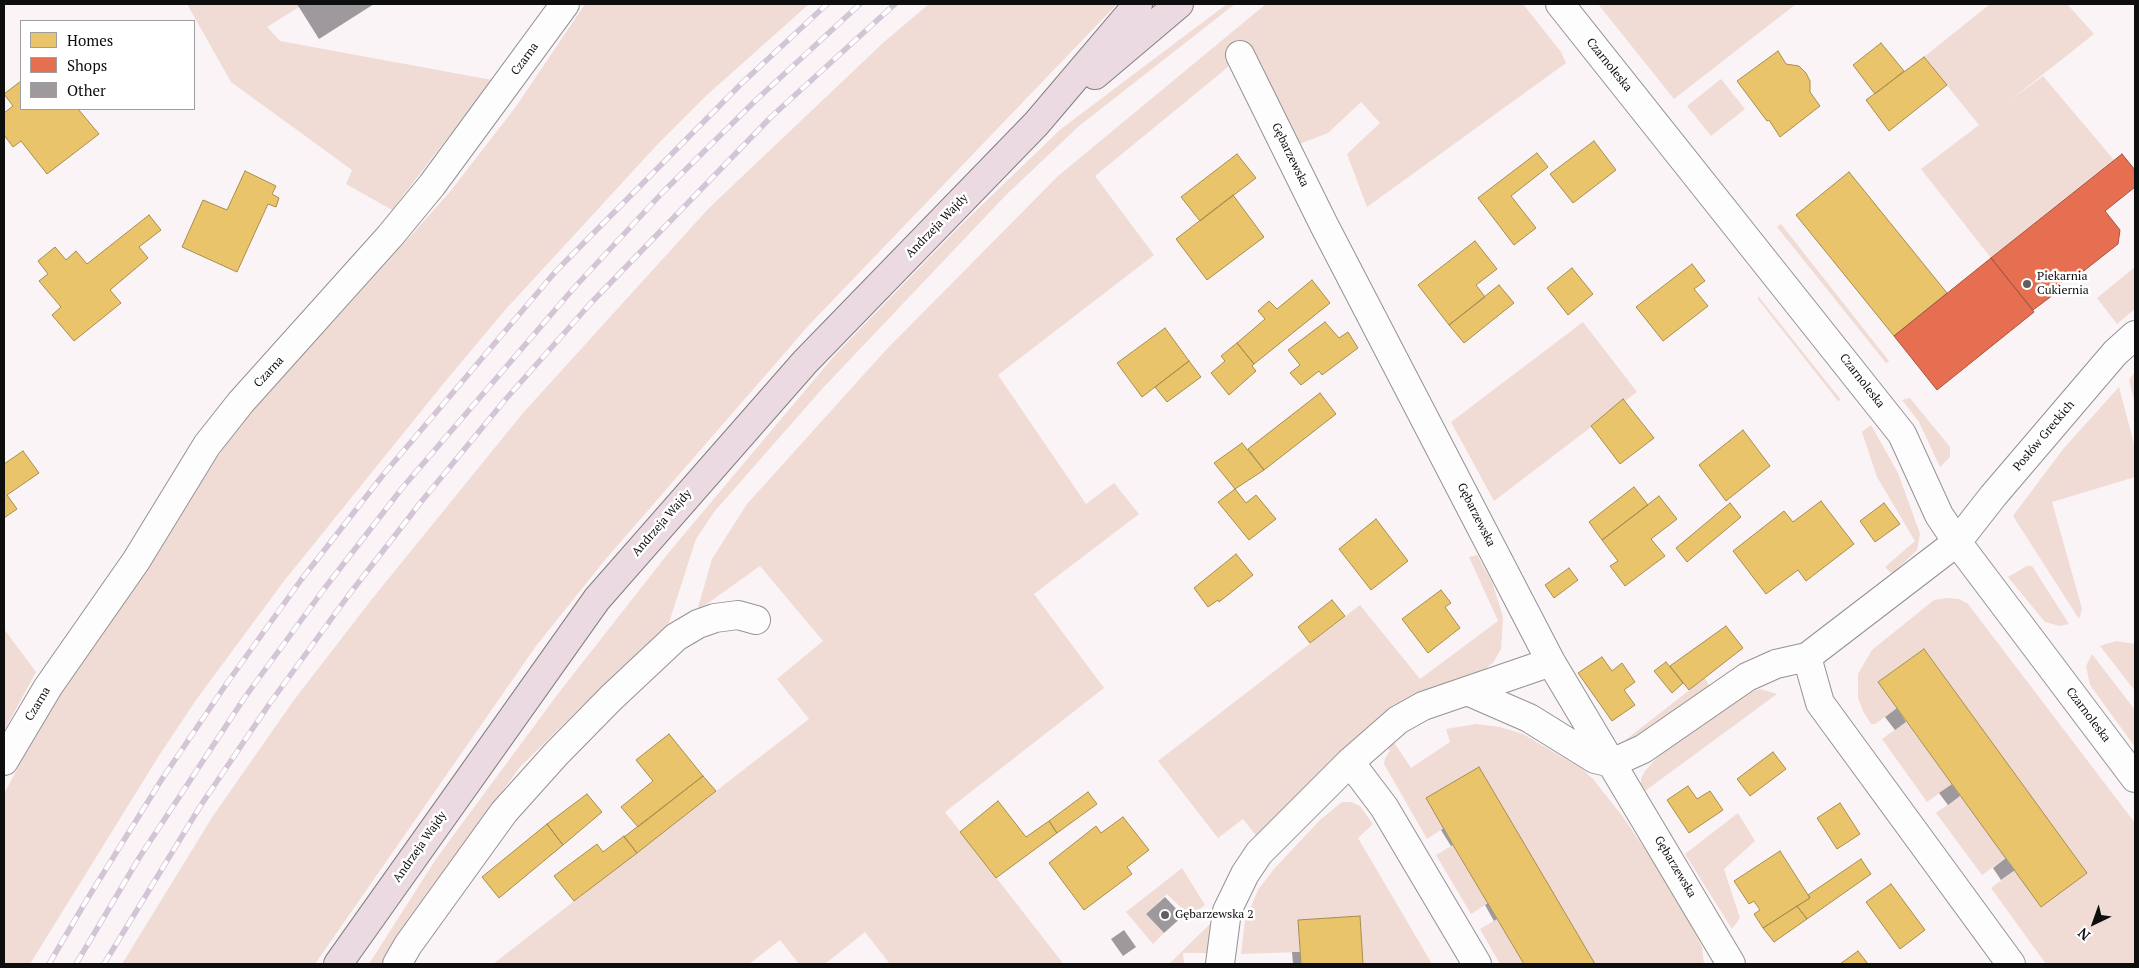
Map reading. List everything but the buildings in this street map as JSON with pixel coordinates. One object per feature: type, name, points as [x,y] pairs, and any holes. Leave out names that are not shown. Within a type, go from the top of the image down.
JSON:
[{"type":"main road","name":"Andrzeja Wajdy","points":[[338,964],[597,599],[805,362],[1036,124],[1138,4]]},
{"type":"main road","name":"Andrzeja Wajdy","points":[[1036,124],[1179,4]]},
{"type":"street","name":"Czarna","points":[[4,762],[48,687],[136,561],[207,445],[241,402],[390,236],[437,177],[565,4]]},
{"type":"street","name":"Czarnoleska","points":[[1560,4],[1902,434],[1939,515],[1957,542],[2135,778]]},
{"type":"street","name":"Gębarzewska","points":[[1240,55],[1324,225],[1551,662],[1731,964]]},
{"type":"street","name":"Posłów Greckich","points":[[1807,657],[1957,542],[1993,496],[2114,353],[2135,335]]},
{"type":"street","points":[[409,958],[504,812],[557,753],[676,637],[698,624],[715,618],[738,615],[756,620]]},
{"type":"street","points":[[1467,690],[1529,718],[1595,759],[1612,763],[1643,749],[1747,677],[1776,664],[1807,657],[1820,702],[2011,964]]},
{"type":"street","points":[[1220,964],[1227,911],[1245,874],[1259,853],[1350,762],[1398,720],[1423,706],[1551,662]]},
{"type":"street","points":[[1350,762],[1384,807],[1477,964]]},
{"type":"shaded area","points":[[187,4],[304,4],[267,27],[280,41],[492,80],[392,210],[346,184],[352,170],[231,82]]},
{"type":"shaded area","points":[[585,4],[809,4],[707,95],[656,146],[506,309],[448,378],[284,581],[196,700],[160,754],[30,964],[4,964],[4,794],[57,693],[159,552],[214,462],[256,402],[336,319],[449,193],[515,108]]},
{"type":"shaded area","points":[[929,4],[1117,4],[809,325],[604,561],[536,646],[315,964],[122,964],[213,816],[294,700],[372,599],[523,413],[709,208],[884,42]]},
{"type":"shaded area","points":[[1227,4],[1235,4],[1079,126],[1005,196],[822,389],[714,512],[696,539],[666,632],[582,706],[520,767],[412,914],[382,964],[369,964],[436,859],[557,695],[670,551],[835,355],[958,228],[1061,129]]},
{"type":"shaded area","points":[[1266,4],[1523,4],[1561,52],[1566,63],[1367,207],[1347,154],[1380,123],[1361,102],[1328,133],[1297,145],[1251,45],[1222,72],[1095,176],[1154,255],[998,375],[1086,504],[1114,483],[1139,514],[1034,594],[1104,688],[945,812],[1062,962],[1059,964],[890,964],[865,932],[825,964],[799,964],[780,940],[749,964],[493,964],[809,719],[777,679],[823,641],[760,566],[697,611],[712,559],[747,504],[885,351],[1058,176]]},
{"type":"shaded area","points":[[1598,4],[1796,4],[1674,99]]},
{"type":"shaded area","points":[[1990,4],[2067,4],[2094,34],[2008,102],[2043,76],[2114,160],[1991,258],[1921,169],[1979,125],[1924,57]]},
{"type":"shaded area","points":[[1721,79],[1745,109],[1711,136],[1687,106]]},
{"type":"shaded area","points":[[1781,224],[1889,361],[1886,363],[1777,227]]},
{"type":"shaded area","points":[[2135,267],[2135,309],[2117,324],[2097,298]]},
{"type":"shaded area","points":[[1759,297],[1841,400],[1838,401],[1757,298]]},
{"type":"shaded area","points":[[1583,322],[1637,392],[1494,501],[1451,422]]},
{"type":"shaded area","points":[[2135,372],[2135,404],[2129,380]]},
{"type":"shaded area","points":[[2119,387],[2135,448],[2135,477],[2052,502],[2082,609],[2079,619],[2013,516],[2064,448]]},
{"type":"shaded area","points":[[1910,398],[1950,447],[1950,457],[1940,467],[1919,422],[1902,400]]},
{"type":"shaded area","points":[[1871,425],[1898,473],[1920,534],[1917,550],[1892,574],[1885,567],[1915,541],[1877,477],[1862,432]]},
{"type":"shaded area","points":[[1477,555],[1492,582],[1503,617],[1501,649],[1493,663],[1258,838],[1243,819],[1218,838],[1158,761],[1360,605],[1420,679],[1498,621],[1469,557]]},
{"type":"shaded area","points":[[2027,566],[2032,566],[2069,624],[2060,626],[2045,622],[2008,577]]},
{"type":"shaded area","points":[[1946,598],[1959,599],[1968,604],[2135,823],[2135,964],[2046,964],[1991,888],[2015,870],[2041,906],[2087,873],[1924,649],[1878,682],[1897,708],[1875,724],[1871,724],[1863,711],[1858,698],[1858,674],[1872,650],[1934,600]]},
{"type":"shaded area","points":[[4,629],[36,672],[4,731]]},
{"type":"shaded area","points":[[2116,641],[2135,644],[2135,691],[2100,646]]},
{"type":"shaded area","points":[[2092,654],[2135,710],[2135,747],[2090,685],[2086,666]]},
{"type":"shaded area","points":[[1705,678],[1710,687],[1639,737],[1619,745]]},
{"type":"shaded area","points":[[1760,689],[1777,694],[1645,791],[1641,786],[1641,779],[1645,771],[1668,745],[1744,694]]},
{"type":"shaded area","points":[[1906,722],[1952,784],[1927,802],[1882,739]]},
{"type":"shaded area","points":[[1476,724],[1500,727],[1523,734],[1582,769],[1593,779],[1623,817],[1682,904],[1702,947],[1704,964],[1595,964],[1479,767],[1426,798],[1444,828],[1427,839],[1384,764],[1385,758],[1390,751],[1386,745],[1393,741],[1411,768],[1450,742],[1446,729]]},
{"type":"shaded area","points":[[1960,796],[2006,858],[1982,875],[1936,813]]},
{"type":"shaded area","points":[[1342,802],[1351,802],[1360,806],[1373,824],[1358,838],[1432,964],[1363,964],[1360,917],[1298,920],[1300,952],[1241,954],[1245,921],[1258,890],[1274,869],[1320,820]]},
{"type":"shaded area","points":[[1738,813],[1755,841],[1724,869],[1740,918],[1732,929],[1685,854]]},
{"type":"shaded area","points":[[1453,845],[1488,903],[1471,914],[1436,855]]},
{"type":"shaded area","points":[[1182,868],[1205,905],[1190,916],[1167,894],[1146,914],[1164,933],[1153,944],[1126,912]]},
{"type":"shaded area","points":[[1497,919],[1524,964],[1500,964],[1480,929]]},
{"type":"shaded area","points":[[1211,923],[1208,953],[1183,953],[1184,964],[1169,964]]},
{"type":"railway","points":[[49,964],[162,779],[227,683],[301,580],[383,475],[556,271],[741,84],[827,4]]},
{"type":"railway","points":[[76,964],[139,858],[245,697],[324,589],[403,487],[573,289],[662,193],[755,101],[860,4]]},
{"type":"railway","points":[[104,964],[201,805],[270,703],[348,596],[421,502],[505,400],[590,304],[771,117],[895,4]]},
{"type":"place","name":"Piekarnia Cukiernia","points":[[2027,284]]},
{"type":"place","name":"Gębarzewska 2","points":[[1165,915]]}]
